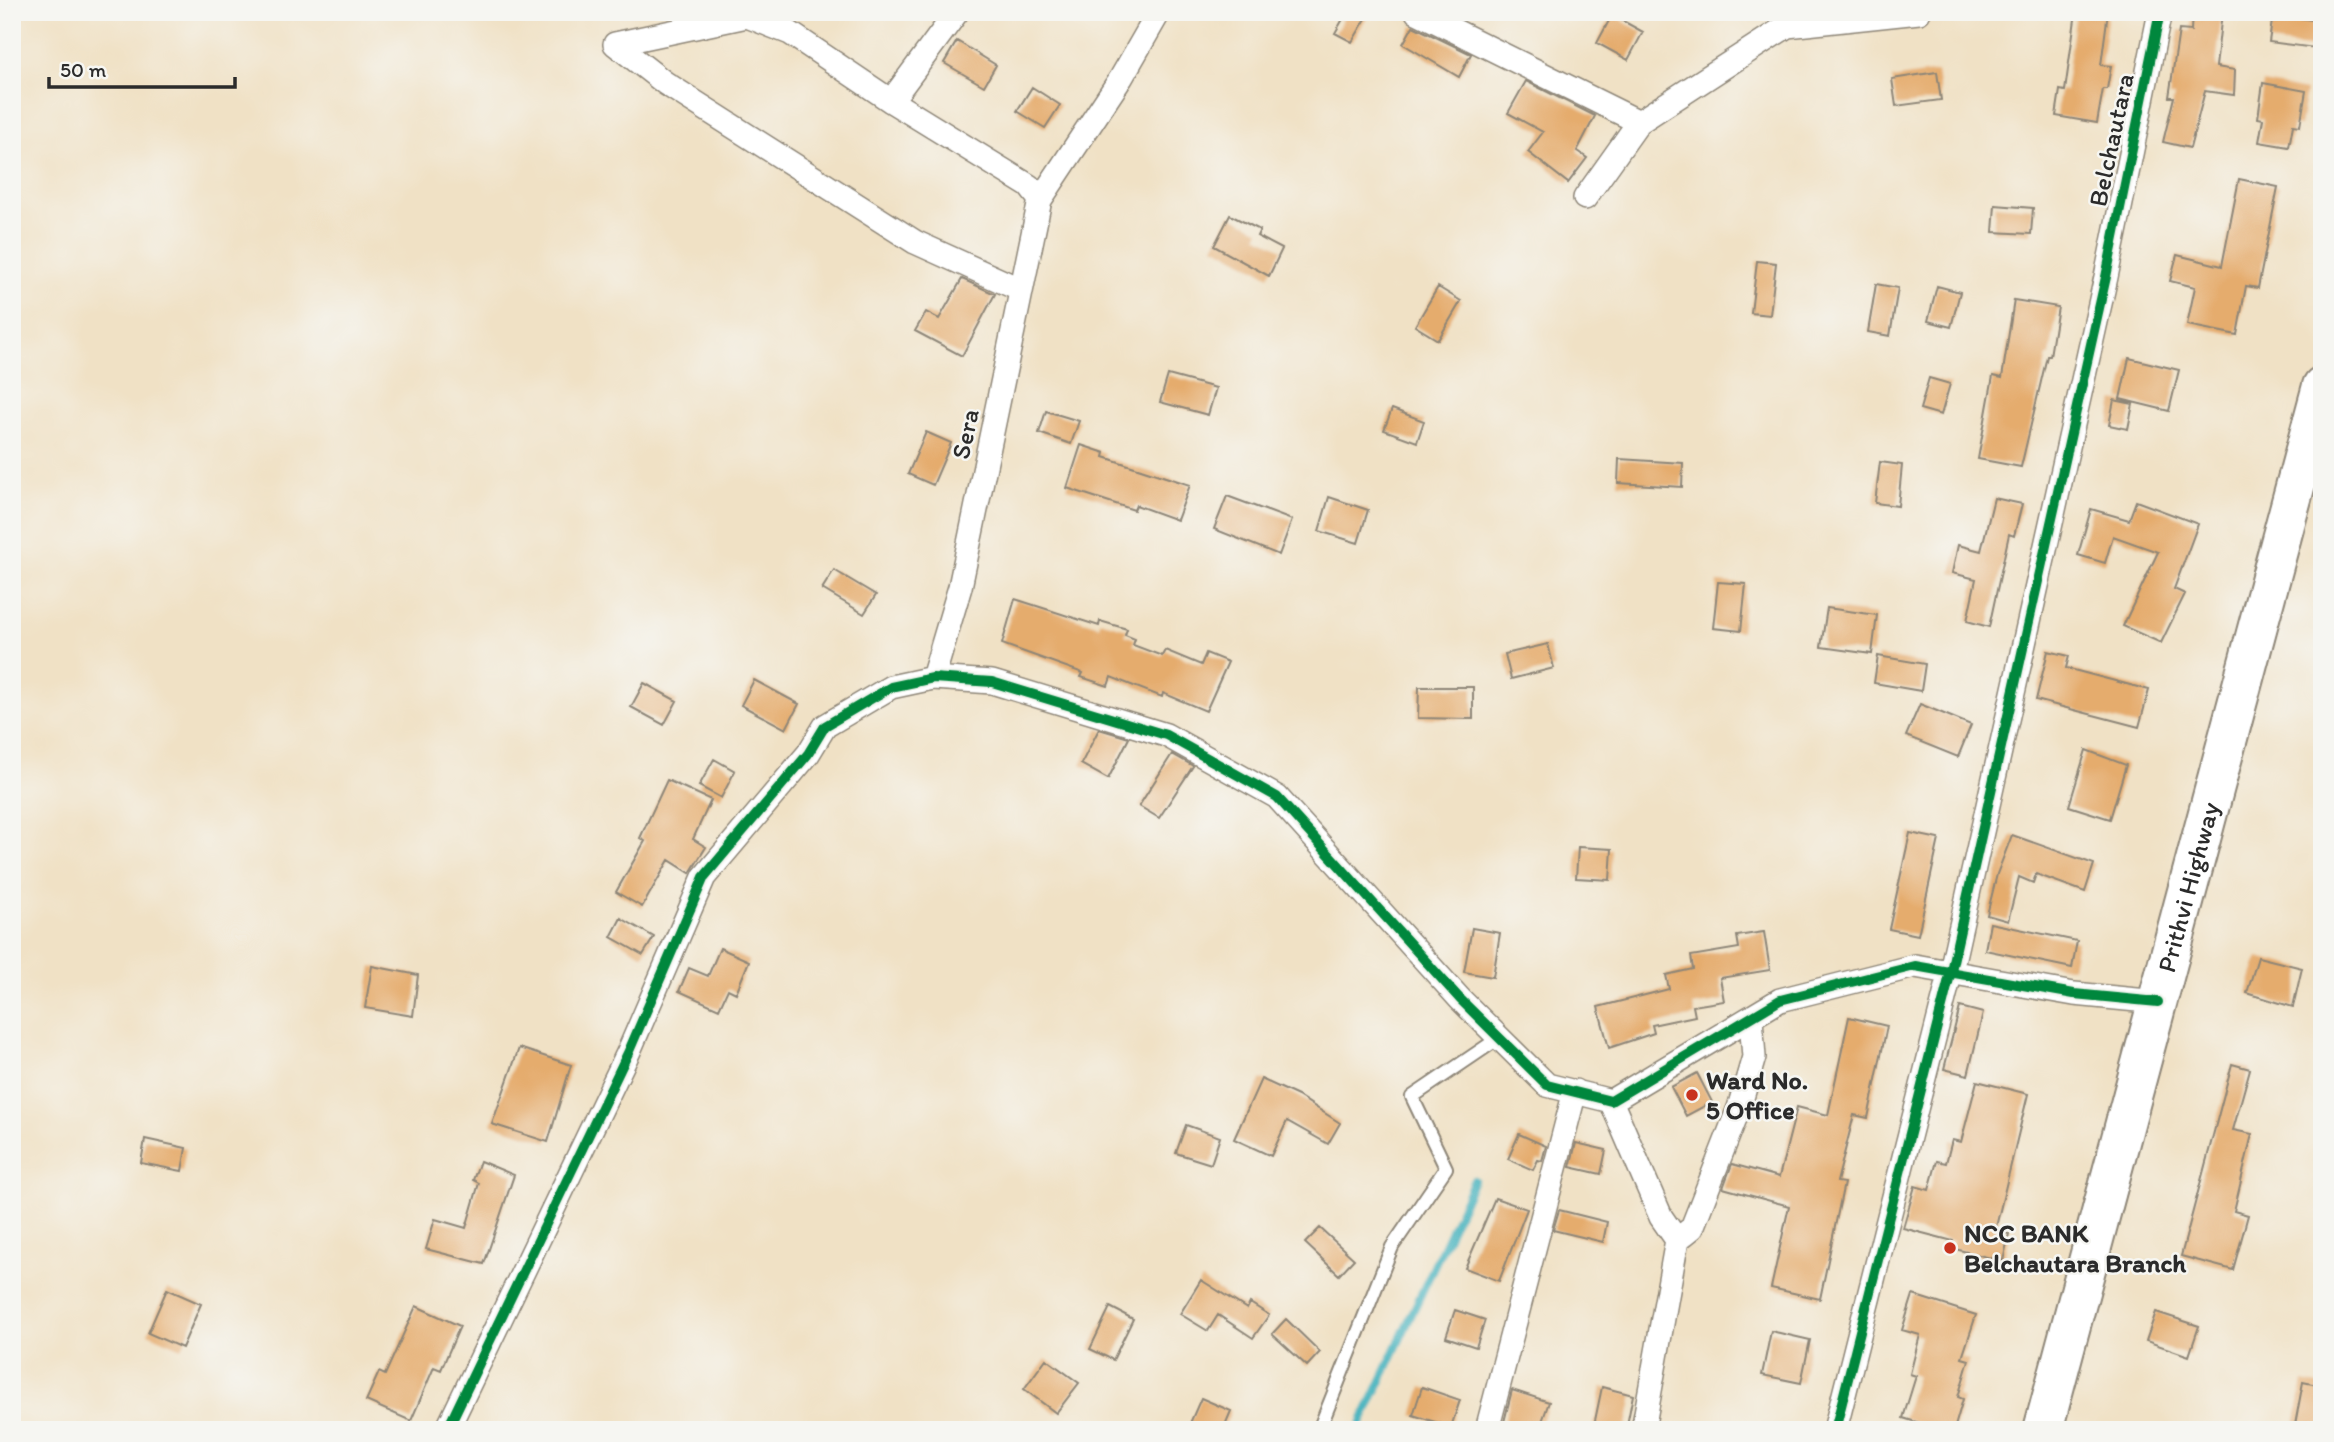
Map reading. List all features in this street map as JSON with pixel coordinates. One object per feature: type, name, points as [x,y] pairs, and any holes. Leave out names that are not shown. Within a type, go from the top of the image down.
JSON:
[{"type":"highway","name":"Prithvi Highway","points":[[2043,1430],[2322,386]]},
{"type":"street","points":[[891,101],[957,12]]},
{"type":"street","name":"Sera","points":[[933,678],[960,587],[1040,200],[1121,78],[1159,12]]},
{"type":"street","points":[[1417,12],[1639,122]]},
{"type":"street","points":[[1585,198],[1639,122],[1787,26],[1919,12]]},
{"type":"street","name":"Belchautara","points":[[1835,1430],[1950,975],[2106,277],[2160,12]]},
{"type":"street","points":[[1021,290],[915,242],[665,83],[615,44],[747,16],[790,33],[891,101],[1029,186],[1040,200]]},
{"type":"street","points":[[447,1430],[629,1051],[704,877],[808,754],[825,726],[891,687],[933,678],[992,682],[1166,735],[1276,797],[1460,999],[1547,1085],[1611,1101],[1780,1000],[1914,966],[1950,975],[2074,994],[2158,1002]]},
{"type":"street","points":[[1643,1430],[1677,1240],[1692,1228],[1739,1108],[1754,1057],[1751,1019]]},
{"type":"street","points":[[1487,1430],[1575,1091]]},
{"type":"street","points":[[1611,1101],[1661,1217],[1677,1240]]},
{"type":"lane","points":[[1319,1430],[1392,1247],[1446,1168],[1412,1097],[1499,1038]]},
{"type":"building","points":[[1347,12],[1370,12],[1352,42],[1335,33]]},
{"type":"building","points":[[2076,12],[2108,12],[2101,65],[2111,66],[2107,89],[2103,89],[2097,123],[2056,116],[2060,90],[2065,91]]},
{"type":"building","points":[[2192,12],[2222,12],[2216,67],[2235,70],[2234,95],[2205,91],[2190,148],[2163,142],[2174,97],[2169,97],[2179,30],[2191,31]]},
{"type":"building","points":[[2273,14],[2319,21],[2315,48],[2269,42]]},
{"type":"building","points":[[1612,15],[1643,32],[1628,60],[1597,43]]},
{"type":"building","points":[[1413,26],[1471,54],[1459,77],[1403,44]]},
{"type":"building","points":[[957,41],[996,65],[984,86],[944,63]]},
{"type":"building","points":[[1937,72],[1941,100],[1896,106],[1892,79]]},
{"type":"building","points":[[1526,81],[1595,116],[1577,151],[1587,158],[1568,183],[1528,152],[1543,132],[1508,113]]},
{"type":"building","points":[[2263,83],[2306,91],[2300,126],[2293,125],[2289,147],[2259,142],[2263,119],[2258,118]]},
{"type":"building","points":[[1032,87],[1060,105],[1045,128],[1017,111]]},
{"type":"building","points":[[2239,179],[2278,187],[2258,288],[2246,286],[2237,335],[2187,325],[2195,287],[2170,281],[2177,255],[2222,266]]},
{"type":"building","points":[[1995,205],[2033,208],[2031,234],[1993,232]]},
{"type":"building","points":[[1230,215],[1260,230],[1257,236],[1282,249],[1269,276],[1214,246]]},
{"type":"building","points":[[1757,261],[1776,263],[1770,315],[1751,313]]},
{"type":"building","points":[[962,279],[995,294],[962,356],[915,331],[926,312],[939,319]]},
{"type":"building","points":[[1876,284],[1898,288],[1890,336],[1868,332]]},
{"type":"building","points":[[1937,286],[1960,292],[1951,327],[1928,321]]},
{"type":"building","points":[[1438,287],[1461,301],[1438,340],[1415,326]]},
{"type":"building","points":[[2014,300],[2058,307],[2050,356],[2047,356],[2021,467],[1978,459],[1993,376],[2002,378]]},
{"type":"building","points":[[2129,358],[2179,370],[2169,411],[2120,399]]},
{"type":"building","points":[[1168,375],[1216,388],[1208,415],[1160,402]]},
{"type":"building","points":[[1929,378],[1950,384],[1941,415],[1920,409]]},
{"type":"building","points":[[2114,400],[2133,404],[2128,429],[2109,425]]},
{"type":"building","points":[[1392,409],[1424,421],[1417,442],[1384,430]]},
{"type":"building","points":[[1046,411],[1079,421],[1071,444],[1039,433]]},
{"type":"building","points":[[926,432],[951,443],[933,485],[908,474]]},
{"type":"building","points":[[1081,445],[1105,453],[1104,457],[1190,485],[1177,520],[1136,505],[1134,510],[1067,488]]},
{"type":"building","points":[[1619,459],[1683,463],[1682,487],[1618,483]]},
{"type":"building","points":[[1880,462],[1902,465],[1898,506],[1875,503]]},
{"type":"building","points":[[1227,496],[1292,520],[1279,555],[1214,529]]},
{"type":"building","points":[[1329,497],[1368,510],[1358,543],[1319,531]]},
{"type":"building","points":[[1994,498],[2022,504],[2014,536],[2009,534],[1989,627],[1967,621],[1976,579],[1952,573],[1958,545],[1981,551]]},
{"type":"building","points":[[2136,501],[2198,524],[2174,589],[2185,594],[2161,643],[2123,626],[2158,552],[2113,536],[2105,563],[2078,555],[2091,509],[2129,520]]},
{"type":"building","points":[[834,570],[876,595],[864,614],[822,589]]},
{"type":"building","points":[[1718,582],[1746,584],[1741,631],[1713,628]]},
{"type":"building","points":[[1015,599],[1099,626],[1100,621],[1127,629],[1125,635],[1135,639],[1133,645],[1162,656],[1165,650],[1201,665],[1206,653],[1228,662],[1206,711],[1163,693],[1162,697],[1111,677],[1108,686],[1081,677],[1083,673],[1002,644]]},
{"type":"building","points":[[1827,608],[1877,615],[1872,654],[1821,647]]},
{"type":"building","points":[[1548,644],[1554,668],[1511,679],[1505,654]]},
{"type":"building","points":[[2048,651],[2069,656],[2066,668],[2149,690],[2139,727],[2036,700]]},
{"type":"building","points":[[1878,656],[1925,664],[1921,691],[1874,683]]},
{"type":"building","points":[[754,680],[799,704],[786,729],[741,705]]},
{"type":"building","points":[[644,683],[677,701],[664,725],[631,707]]},
{"type":"building","points":[[1419,687],[1473,687],[1473,719],[1418,718]]},
{"type":"building","points":[[1920,704],[1971,725],[1958,757],[1906,736]]},
{"type":"building","points":[[1099,729],[1129,738],[1108,779],[1081,764]]},
{"type":"building","points":[[2086,750],[2126,765],[2110,819],[2069,806]]},
{"type":"building","points":[[1172,754],[1193,766],[1159,818],[1139,806]]},
{"type":"building","points":[[714,759],[735,771],[721,798],[699,786]]},
{"type":"building","points":[[667,780],[711,800],[693,839],[706,847],[690,873],[669,860],[642,907],[616,892],[645,841],[640,838]]},
{"type":"building","points":[[1910,833],[1939,839],[1918,935],[1889,929]]},
{"type":"building","points":[[2012,835],[2094,864],[2085,892],[2036,874],[2033,883],[2019,877],[2008,921],[1987,915],[1997,874]]},
{"type":"building","points":[[1578,847],[1612,849],[1610,880],[1576,878]]},
{"type":"building","points":[[621,918],[654,937],[643,955],[611,937]]},
{"type":"building","points":[[1990,923],[2077,941],[2072,968],[1985,950]]},
{"type":"building","points":[[1472,928],[1500,933],[1493,977],[1464,972]]},
{"type":"building","points":[[1764,932],[1770,970],[1720,978],[1724,1001],[1693,1006],[1695,1016],[1652,1025],[1654,1033],[1609,1048],[1598,1007],[1669,989],[1666,975],[1693,969],[1691,956],[1739,948],[1737,936]]},
{"type":"building","points":[[720,948],[749,961],[736,993],[728,989],[719,1009],[679,991],[689,968],[708,976]]},
{"type":"building","points":[[2258,957],[2302,968],[2293,1007],[2247,993]]},
{"type":"building","points":[[372,966],[418,975],[413,1016],[365,1008]]},
{"type":"building","points":[[1960,1007],[1983,1013],[1968,1075],[1944,1069]]},
{"type":"building","points":[[1849,1017],[1887,1026],[1868,1118],[1854,1115],[1837,1182],[1844,1183],[1820,1299],[1771,1288],[1789,1206],[1723,1188],[1732,1164],[1779,1177],[1797,1107],[1828,1115]]},
{"type":"building","points":[[519,1048],[571,1065],[548,1142],[492,1124]]},
{"type":"building","points":[[2232,1064],[2250,1069],[2233,1130],[2252,1134],[2234,1211],[2248,1215],[2233,1270],[2181,1256]]},
{"type":"building","name":"Ward No. 5 Office","points":[[1697,1073],[1712,1102],[1686,1116],[1671,1087]]},
{"type":"building","points":[[1261,1079],[1298,1096],[1340,1123],[1328,1144],[1287,1121],[1271,1156],[1234,1139]]},
{"type":"building","points":[[1977,1081],[2028,1094],[1995,1231],[2009,1234],[2003,1261],[1951,1248],[1953,1241],[1903,1228],[1915,1186],[1929,1190],[1937,1161],[1946,1163],[1952,1140],[1961,1142]]},
{"type":"building","points":[[1186,1125],[1220,1137],[1211,1164],[1176,1153]]},
{"type":"building","points":[[1519,1134],[1546,1146],[1542,1161],[1538,1160],[1533,1170],[1508,1159]]},
{"type":"building","points":[[145,1139],[186,1148],[182,1171],[141,1163]]},
{"type":"building","points":[[1576,1143],[1606,1150],[1601,1174],[1570,1167]]},
{"type":"building","points":[[480,1161],[514,1175],[484,1264],[426,1249],[435,1219],[466,1228],[479,1183],[473,1180]]},
{"type":"building","points":[[1495,1198],[1527,1209],[1499,1281],[1465,1268]]},
{"type":"building","points":[[1559,1210],[1607,1222],[1603,1242],[1553,1230]]},
{"type":"building","points":[[1320,1228],[1354,1259],[1339,1275],[1305,1243]]},
{"type":"building","points":[[1201,1280],[1247,1309],[1250,1303],[1269,1315],[1253,1338],[1218,1315],[1208,1331],[1180,1314]]},
{"type":"building","points":[[167,1289],[201,1304],[182,1348],[148,1333]]},
{"type":"building","points":[[1913,1295],[1976,1315],[1962,1358],[1969,1360],[1958,1397],[1963,1399],[1954,1430],[1942,1430],[1903,1418],[1916,1376],[1910,1374],[1920,1335],[1902,1330]]},
{"type":"building","points":[[416,1306],[460,1326],[441,1370],[434,1367],[411,1421],[366,1401],[379,1372],[385,1375]]},
{"type":"building","points":[[1110,1307],[1133,1319],[1113,1360],[1090,1349]]},
{"type":"building","points":[[1455,1310],[1485,1320],[1476,1347],[1446,1337]]},
{"type":"building","points":[[2156,1312],[2199,1326],[2189,1356],[2146,1341]]},
{"type":"building","points":[[1286,1319],[1320,1352],[1307,1366],[1272,1334]]},
{"type":"building","points":[[1771,1331],[1810,1340],[1801,1383],[1762,1375]]},
{"type":"building","points":[[1046,1359],[1079,1383],[1056,1413],[1024,1389]]},
{"type":"building","points":[[2303,1382],[2322,1386],[2322,1430],[2294,1430]]},
{"type":"building","points":[[1422,1387],[1460,1400],[1451,1427],[1413,1415]]},
{"type":"building","points":[[1602,1387],[1633,1395],[1626,1430],[1593,1430]]},
{"type":"building","points":[[1512,1390],[1549,1402],[1539,1430],[1502,1430]]},
{"type":"building","points":[[1201,1398],[1231,1411],[1223,1430],[1187,1430]]},
{"type":"waterway","points":[[1358,1430],[1474,1180]]},
{"type":"cycle path","points":[[1835,1430],[1950,975],[2106,277],[2160,12]]},
{"type":"cycle path","points":[[447,1430],[629,1051],[704,877],[808,754],[825,726],[891,687],[933,678],[992,682],[1166,735],[1277,797],[1460,999],[1547,1085],[1611,1101],[1780,1000],[1915,966],[2074,994],[2158,1002]]},
{"type":"place","name":"Ward No. 5 Office","points":[[1692,1095]]},
{"type":"place","name":"NCC BANK Belchautara Branch","points":[[1950,1248]]}]
